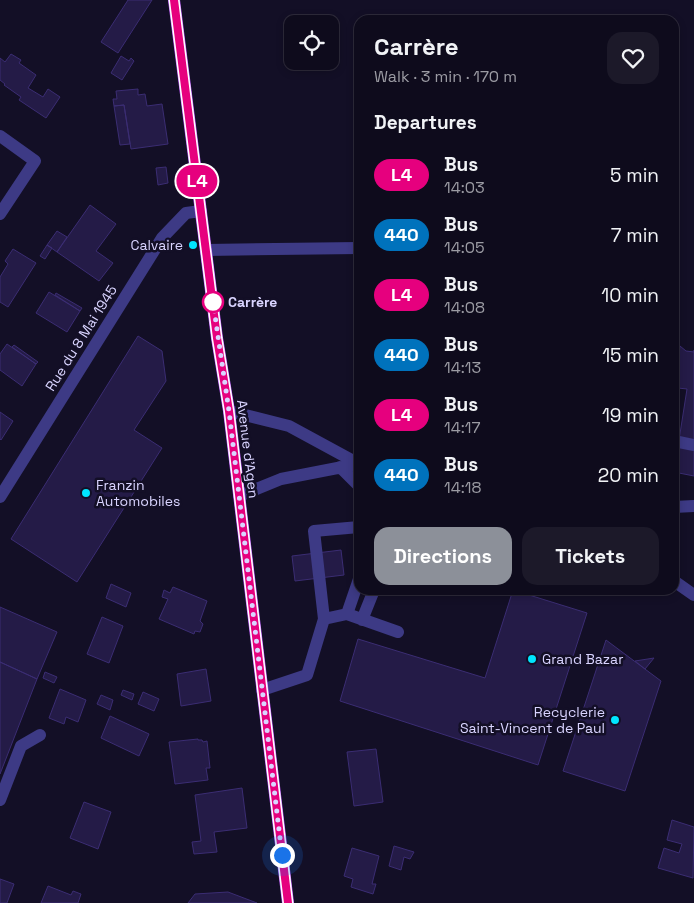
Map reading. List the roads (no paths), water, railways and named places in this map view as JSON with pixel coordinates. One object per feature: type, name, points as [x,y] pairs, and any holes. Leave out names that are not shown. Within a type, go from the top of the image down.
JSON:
[{"type":"main road","name":"Avenue d'Agen","points":[[174,0],[229,411],[288,903]]},
{"type":"street","points":[[0,136],[35,161],[0,214]]},
{"type":"street","name":"Rue du 8 Mai 1945","points":[[0,497],[162,238],[186,213],[201,211]]},
{"type":"street","points":[[206,250],[354,248]]},
{"type":"street","points":[[229,411],[289,426],[354,461]]},
{"type":"street","points":[[679,442],[694,444]]},
{"type":"street","points":[[239,496],[281,479],[354,465]]},
{"type":"street","points":[[340,467],[354,481]]},
{"type":"street","points":[[679,507],[694,506]]},
{"type":"street","points":[[262,690],[307,675],[324,619],[314,532],[354,528]]},
{"type":"street","points":[[679,584],[694,595]]},
{"type":"street","points":[[347,614],[354,594]]},
{"type":"street","points":[[362,620],[372,595]]},
{"type":"street","points":[[324,619],[347,614],[398,632]]},
{"type":"street","points":[[0,800],[21,746],[40,735]]},
{"type":"place","name":"Calvaire","points":[[193,245]]},
{"type":"place","name":"Carrère","points":[[213,302]]},
{"type":"place","name":"Franzin Automobiles","points":[[86,493]]},
{"type":"place","name":"Grand Bazar","points":[[532,659]]},
{"type":"place","name":"Recyclerie Saint-Vincent de Paul","points":[[615,720]]}]
